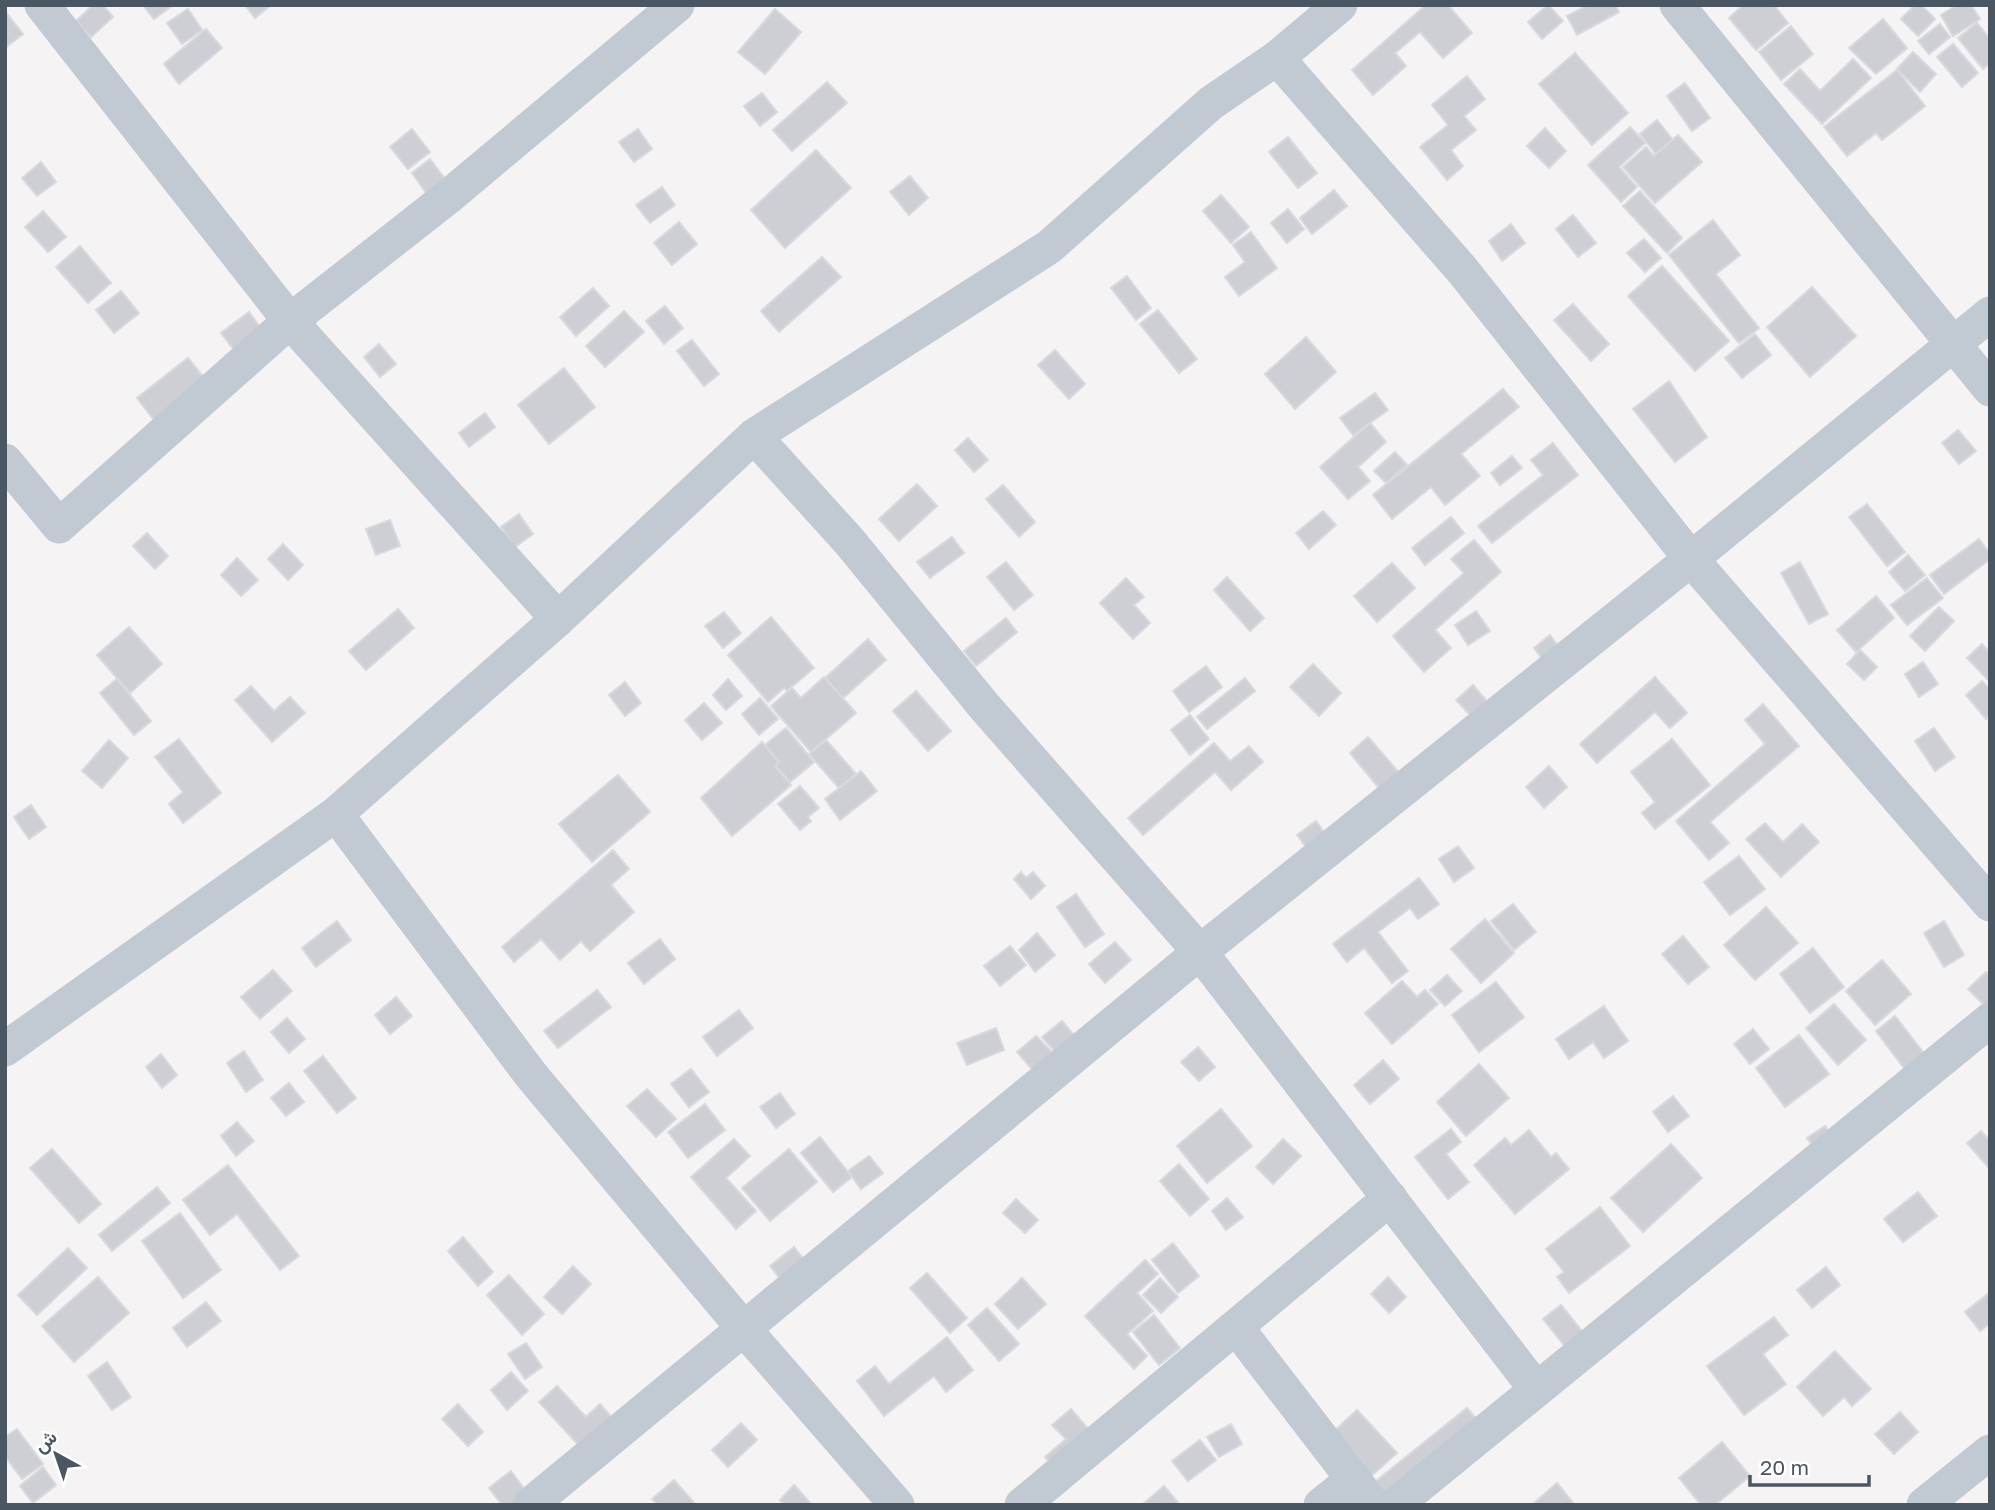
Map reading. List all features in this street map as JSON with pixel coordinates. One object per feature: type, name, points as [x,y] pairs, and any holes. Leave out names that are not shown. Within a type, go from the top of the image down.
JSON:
[{"type":"street","points":[[42,5],[290,321],[558,619]]},
{"type":"street","points":[[5,461],[59,526],[290,321],[448,197],[677,5]]},
{"type":"street","points":[[5,1049],[336,814],[558,619],[754,436],[1049,247],[1211,103],[1277,58],[1340,5]]},
{"type":"street","points":[[1677,5],[1990,389]]},
{"type":"street","points":[[1277,58],[1463,271],[1692,559],[1990,904]]},
{"type":"street","points":[[530,1505],[1200,952],[1692,559],[1990,314]]},
{"type":"street","points":[[754,436],[849,541],[985,706],[1200,952],[1536,1389]]},
{"type":"street","points":[[336,814],[531,1075],[745,1330],[897,1505]]},
{"type":"street","points":[[1395,1505],[1990,1020]]},
{"type":"street","points":[[1022,1505],[1390,1198]]},
{"type":"street","points":[[1236,1327],[1364,1492],[1321,1505]]},
{"type":"street","points":[[1924,1505],[1990,1452]]},
{"type":"building","points":[[93,5],[103,5],[113,17],[91,37],[76,21]]},
{"type":"building","points":[[143,5],[173,5],[154,19]]},
{"type":"building","points":[[245,5],[271,5],[255,18]]},
{"type":"building","points":[[1426,5],[1448,5],[1472,33],[1443,58],[1420,32],[1395,53],[1406,66],[1373,95],[1352,70]]},
{"type":"building","points":[[1548,5],[1563,21],[1542,39],[1528,22]]},
{"type":"building","points":[[1588,5],[1615,5],[1619,12],[1577,35],[1567,16]]},
{"type":"building","points":[[1743,5],[1774,5],[1788,23],[1756,50],[1729,18]]},
{"type":"building","points":[[1915,5],[1921,5],[1935,19],[1918,36],[1901,19]]},
{"type":"building","points":[[1957,5],[1971,5],[1980,19],[1953,36],[1941,15]]},
{"type":"building","points":[[188,9],[202,30],[182,44],[167,23]]},
{"type":"building","points":[[775,9],[801,32],[765,74],[738,52]]},
{"type":"building","points":[[5,11],[23,34],[5,48]]},
{"type":"building","points":[[1883,19],[1907,48],[1876,74],[1849,48]]},
{"type":"building","points":[[1977,23],[1990,39],[1990,63],[1983,69],[1958,38]]},
{"type":"building","points":[[1940,24],[1950,37],[1929,54],[1918,41]]},
{"type":"building","points":[[1791,26],[1813,54],[1781,80],[1759,52]]},
{"type":"building","points":[[206,29],[222,48],[179,84],[164,64]]},
{"type":"building","points":[[1953,44],[1978,73],[1962,87],[1937,57]]},
{"type":"building","points":[[1913,52],[1936,74],[1920,92],[1897,69]]},
{"type":"building","points":[[1575,53],[1628,113],[1592,145],[1539,84]]},
{"type":"building","points":[[1853,59],[1871,78],[1822,124],[1784,84],[1800,69],[1820,91]]},
{"type":"building","points":[[1897,70],[1925,106],[1882,140],[1876,133],[1847,156],[1824,127]]},
{"type":"building","points":[[1467,76],[1485,99],[1464,116],[1476,130],[1451,150],[1463,166],[1447,180],[1420,147],[1448,125],[1432,105]]},
{"type":"building","points":[[827,82],[847,103],[792,151],[773,130]]},
{"type":"building","points":[[1685,83],[1710,118],[1692,131],[1667,96]]},
{"type":"building","points":[[762,93],[777,112],[760,126],[744,106]]},
{"type":"building","points":[[1657,120],[1673,140],[1656,154],[1640,134]]},
{"type":"building","points":[[1630,127],[1645,143],[1619,167],[1637,187],[1621,202],[1588,165]]},
{"type":"building","points":[[1545,128],[1566,151],[1549,168],[1527,146]]},
{"type":"building","points":[[412,129],[430,152],[408,169],[390,147]]},
{"type":"building","points":[[638,129],[652,149],[634,162],[619,142]]},
{"type":"building","points":[[1678,135],[1702,162],[1655,203],[1623,167],[1646,147],[1654,156]]},
{"type":"building","points":[[1288,137],[1317,173],[1298,188],[1269,152]]},
{"type":"building","points":[[816,150],[851,188],[785,248],[751,210]]},
{"type":"building","points":[[430,159],[446,180],[427,194],[412,173]]},
{"type":"building","points":[[41,162],[56,182],[37,196],[22,178]]},
{"type":"building","points":[[910,176],[928,198],[909,215],[890,192]]},
{"type":"building","points":[[662,187],[675,205],[650,223],[636,205]]},
{"type":"building","points":[[1334,190],[1347,206],[1312,234],[1300,218]]},
{"type":"building","points":[[1640,191],[1682,238],[1667,253],[1623,206]]},
{"type":"building","points":[[1221,195],[1249,227],[1231,243],[1203,211]]},
{"type":"building","points":[[1288,209],[1304,229],[1287,243],[1271,223]]},
{"type":"building","points":[[43,211],[66,237],[48,252],[25,227]]},
{"type":"building","points":[[1573,215],[1596,243],[1578,257],[1556,229]]},
{"type":"building","points":[[1713,220],[1740,255],[1716,274],[1759,328],[1739,343],[1669,255]]},
{"type":"building","points":[[679,222],[697,244],[672,265],[654,243]]},
{"type":"building","points":[[1511,224],[1525,243],[1502,261],[1489,241]]},
{"type":"building","points":[[1251,232],[1277,268],[1239,296],[1225,277],[1245,262],[1233,245]]},
{"type":"building","points":[[1644,239],[1661,258],[1645,272],[1627,253]]},
{"type":"building","points":[[80,246],[111,283],[88,303],[56,267]]},
{"type":"building","points":[[822,257],[841,277],[779,332],[761,311]]},
{"type":"building","points":[[1662,266],[1729,341],[1695,371],[1628,296]]},
{"type":"building","points":[[1127,276],[1151,308],[1136,320],[1111,288]]},
{"type":"building","points":[[1812,287],[1856,336],[1810,377],[1767,327]]},
{"type":"building","points":[[593,288],[609,306],[576,336],[560,317]]},
{"type":"building","points":[[121,291],[139,313],[114,333],[96,310]]},
{"type":"building","points":[[1573,304],[1609,344],[1591,361],[1554,320]]},
{"type":"building","points":[[665,306],[683,328],[664,344],[646,321]]},
{"type":"building","points":[[1158,310],[1197,359],[1179,373],[1140,324]]},
{"type":"building","points":[[624,311],[644,332],[605,367],[586,346]]},
{"type":"building","points":[[249,312],[271,342],[244,363],[221,333]]},
{"type":"building","points":[[1755,334],[1771,355],[1742,378],[1725,358]]},
{"type":"building","points":[[1306,337],[1336,372],[1295,409],[1265,374]]},
{"type":"building","points":[[692,340],[719,374],[704,386],[677,351]]},
{"type":"building","points":[[379,344],[396,364],[380,377],[364,357]]},
{"type":"building","points":[[1055,350],[1085,384],[1069,399],[1038,365]]},
{"type":"building","points":[[188,358],[205,379],[154,420],[137,398]]},
{"type":"building","points":[[564,368],[595,407],[549,444],[518,405]]},
{"type":"building","points":[[1669,381],[1707,437],[1675,462],[1633,409]]},
{"type":"building","points":[[1503,389],[1519,407],[1461,454],[1480,476],[1445,505],[1431,487],[1392,519],[1373,495]]},
{"type":"building","points":[[1375,393],[1388,410],[1353,435],[1340,418]]},
{"type":"building","points":[[485,413],[495,427],[469,447],[459,433]]},
{"type":"building","points":[[1370,423],[1386,442],[1358,467],[1370,481],[1348,499],[1320,467]]},
{"type":"building","points":[[1958,430],[1976,451],[1959,464],[1942,443]]},
{"type":"building","points":[[968,438],[988,460],[974,472],[955,450]]},
{"type":"building","points":[[1553,443],[1578,475],[1492,543],[1478,526],[1543,475],[1531,460]]},
{"type":"building","points":[[1395,452],[1407,465],[1386,483],[1374,471]]},
{"type":"building","points":[[1512,456],[1522,468],[1500,485],[1491,473]]},
{"type":"building","points":[[917,484],[937,506],[899,541],[879,519]]},
{"type":"building","points":[[1003,485],[1035,522],[1019,537],[986,499]]},
{"type":"building","points":[[1867,504],[1905,552],[1887,566],[1849,517]]},
{"type":"building","points":[[1323,511],[1336,525],[1309,549],[1296,533]]},
{"type":"building","points":[[519,514],[533,534],[515,547],[501,527]]},
{"type":"building","points":[[1451,517],[1464,533],[1425,565],[1412,548]]},
{"type":"building","points":[[390,520],[400,546],[376,555],[366,529]]},
{"type":"building","points":[[147,533],[168,556],[155,569],[133,546]]},
{"type":"building","points":[[952,537],[964,553],[930,578],[917,562]]},
{"type":"building","points":[[1979,539],[1990,554],[1990,559],[1944,594],[1930,575]]},
{"type":"building","points":[[1474,540],[1501,572],[1435,630],[1451,648],[1424,672],[1393,636],[1464,573],[1451,559]]},
{"type":"building","points":[[283,544],[303,565],[288,580],[268,559]]},
{"type":"building","points":[[1908,555],[1925,575],[1905,591],[1889,572]]},
{"type":"building","points":[[237,558],[258,580],[241,596],[221,575]]},
{"type":"building","points":[[1006,562],[1033,595],[1014,610],[987,577]]},
{"type":"building","points":[[1800,562],[1828,614],[1809,624],[1781,573]]},
{"type":"building","points":[[1392,563],[1415,588],[1377,622],[1354,596]]},
{"type":"building","points":[[1227,577],[1264,618],[1250,631],[1214,590]]},
{"type":"building","points":[[1126,578],[1144,597],[1134,605],[1150,623],[1133,639],[1100,603]]},
{"type":"building","points":[[1927,578],[1943,598],[1907,625],[1891,605]]},
{"type":"building","points":[[1876,596],[1894,618],[1856,652],[1837,630]]},
{"type":"building","points":[[1939,607],[1954,621],[1925,651],[1910,636]]},
{"type":"building","points":[[398,609],[414,628],[366,670],[349,651]]},
{"type":"building","points":[[1476,611],[1490,631],[1468,645],[1455,625]]},
{"type":"building","points":[[724,612],[741,633],[723,648],[705,626]]},
{"type":"building","points":[[771,617],[814,668],[787,691],[784,688],[768,702],[728,655]]},
{"type":"building","points":[[1006,618],[1017,632],[976,666],[964,651]]},
{"type":"building","points":[[129,627],[162,664],[130,693],[97,655]]},
{"type":"building","points":[[1550,635],[1566,657],[1549,668],[1534,648]]},
{"type":"building","points":[[868,639],[886,660],[843,698],[825,678]]},
{"type":"building","points":[[1982,644],[1990,653],[1988,680],[1967,658]]},
{"type":"building","points":[[1860,650],[1877,667],[1864,680],[1847,664]]},
{"type":"building","points":[[1923,662],[1938,684],[1919,697],[1905,674]]},
{"type":"building","points":[[1313,664],[1341,693],[1319,716],[1290,687]]},
{"type":"building","points":[[1206,666],[1222,687],[1189,712],[1173,691]]},
{"type":"building","points":[[824,677],[856,713],[811,752],[771,706],[792,688],[801,698]]},
{"type":"building","points":[[1655,677],[1687,713],[1670,728],[1655,712],[1597,763],[1580,744]]},
{"type":"building","points":[[1245,678],[1255,691],[1207,729],[1197,717]]},
{"type":"building","points":[[117,679],[151,721],[134,735],[100,693]]},
{"type":"building","points":[[728,679],[742,696],[726,710],[713,695]]},
{"type":"building","points":[[1982,681],[1990,690],[1990,715],[1986,719],[1966,695]]},
{"type":"building","points":[[625,682],[641,703],[625,716],[609,695]]},
{"type":"building","points":[[1473,685],[1490,705],[1474,719],[1456,700]]},
{"type":"building","points":[[251,686],[274,711],[290,697],[305,713],[272,742],[235,700]]},
{"type":"building","points":[[916,691],[951,731],[928,751],[893,711]]},
{"type":"building","points":[[760,698],[778,719],[759,735],[742,714]]},
{"type":"building","points":[[704,703],[722,723],[702,740],[685,720]]},
{"type":"building","points":[[1763,704],[1799,746],[1710,822],[1729,843],[1709,860],[1676,821],[1765,744],[1745,720]]},
{"type":"building","points":[[1190,715],[1209,739],[1190,755],[1171,730]]},
{"type":"building","points":[[786,728],[814,762],[790,782],[775,765],[779,762],[765,745]]},
{"type":"building","points":[[1934,728],[1955,757],[1935,771],[1915,741]]},
{"type":"building","points":[[1368,737],[1402,776],[1383,793],[1350,753]]},
{"type":"building","points":[[179,739],[221,793],[183,823],[169,804],[183,792],[155,757]]},
{"type":"building","points":[[1672,739],[1710,785],[1655,829],[1642,813],[1655,802],[1631,772]]},
{"type":"building","points":[[109,740],[128,758],[102,788],[82,771]]},
{"type":"building","points":[[826,740],[856,774],[839,788],[809,754]]},
{"type":"building","points":[[762,742],[779,762],[775,766],[791,785],[732,836],[701,798]]},
{"type":"building","points":[[1214,743],[1230,761],[1249,746],[1263,762],[1231,790],[1215,772],[1143,835],[1128,818]]},
{"type":"building","points":[[1549,766],[1567,787],[1544,808],[1526,787]]},
{"type":"building","points":[[861,771],[877,791],[840,820],[825,799]]},
{"type":"building","points":[[618,775],[650,812],[592,862],[559,824]]},
{"type":"building","points":[[800,786],[819,808],[808,817],[811,821],[800,830],[778,804]]},
{"type":"building","points":[[31,805],[46,827],[29,839],[14,817]]},
{"type":"building","points":[[1316,821],[1331,842],[1312,855],[1297,835]]},
{"type":"building","points":[[1765,823],[1783,842],[1802,824],[1819,842],[1781,877],[1746,839]]},
{"type":"building","points":[[1458,846],[1474,868],[1454,882],[1439,859]]},
{"type":"building","points":[[613,850],[629,869],[611,885],[634,912],[590,951],[581,941],[560,960],[541,939],[514,962],[502,947]]},
{"type":"building","points":[[1739,856],[1765,889],[1730,915],[1704,882]]},
{"type":"building","points":[[1021,872],[1026,878],[1033,872],[1045,886],[1031,899],[1014,879]]},
{"type":"building","points":[[1419,878],[1439,904],[1418,919],[1410,908],[1378,932],[1408,971],[1392,983],[1364,948],[1347,962],[1333,944]]},
{"type":"building","points":[[1076,894],[1104,934],[1085,947],[1057,907]]},
{"type":"building","points":[[1513,904],[1536,932],[1514,950],[1491,921]]},
{"type":"building","points":[[1766,907],[1798,943],[1755,980],[1724,945]]},
{"type":"building","points":[[1485,919],[1514,953],[1481,983],[1451,949]]},
{"type":"building","points":[[337,921],[351,940],[316,967],[302,948]]},
{"type":"building","points":[[1944,921],[1964,955],[1944,967],[1924,933]]},
{"type":"building","points":[[1037,933],[1055,955],[1035,972],[1019,950]]},
{"type":"building","points":[[1683,936],[1709,967],[1688,984],[1662,954]]},
{"type":"building","points":[[660,939],[675,959],[644,984],[628,963]]},
{"type":"building","points":[[1115,942],[1131,960],[1105,983],[1089,964]]},
{"type":"building","points":[[1010,946],[1026,965],[1000,986],[984,966]]},
{"type":"building","points":[[1813,948],[1844,987],[1810,1013],[1780,974]]},
{"type":"building","points":[[1882,960],[1911,994],[1875,1025],[1846,991]]},
{"type":"building","points":[[273,970],[292,991],[260,1019],[241,997]]},
{"type":"building","points":[[1986,972],[1990,976],[1990,1011],[1968,989]]},
{"type":"building","points":[[1447,975],[1462,991],[1445,1006],[1430,990]]},
{"type":"building","points":[[1402,981],[1417,997],[1425,990],[1438,1004],[1392,1044],[1365,1013]]},
{"type":"building","points":[[1496,982],[1524,1017],[1479,1052],[1452,1015]]},
{"type":"building","points":[[597,990],[611,1007],[558,1048],[544,1031]]},
{"type":"building","points":[[396,997],[412,1016],[390,1034],[375,1015]]},
{"type":"building","points":[[1834,1004],[1866,1040],[1838,1065],[1806,1028]]},
{"type":"building","points":[[1604,1006],[1628,1041],[1604,1058],[1593,1042],[1569,1059],[1556,1039]]},
{"type":"building","points":[[739,1010],[753,1028],[717,1056],[703,1037]]},
{"type":"building","points":[[1895,1016],[1933,1065],[1913,1080],[1876,1031]]},
{"type":"building","points":[[287,1018],[305,1039],[289,1053],[271,1032]]},
{"type":"building","points":[[1062,1021],[1080,1042],[1061,1058],[1042,1037]]},
{"type":"building","points":[[996,1028],[1004,1050],[967,1065],[957,1043]]},
{"type":"building","points":[[1753,1029],[1769,1049],[1750,1064],[1734,1044]]},
{"type":"building","points":[[1799,1035],[1829,1074],[1785,1107],[1756,1068]]},
{"type":"building","points":[[1036,1036],[1057,1057],[1036,1074],[1017,1052]]},
{"type":"building","points":[[1198,1047],[1215,1067],[1199,1081],[1181,1062]]},
{"type":"building","points":[[244,1051],[263,1080],[246,1092],[227,1063]]},
{"type":"building","points":[[161,1054],[177,1075],[162,1088],[146,1067]]},
{"type":"building","points":[[323,1056],[356,1098],[337,1113],[304,1071]]},
{"type":"building","points":[[1383,1060],[1399,1079],[1370,1104],[1354,1085]]},
{"type":"building","points":[[1479,1064],[1509,1098],[1466,1136],[1437,1102]]},
{"type":"building","points":[[691,1069],[709,1092],[689,1107],[671,1084]]},
{"type":"building","points":[[289,1083],[304,1102],[286,1116],[271,1098]]},
{"type":"building","points":[[647,1089],[676,1119],[656,1137],[627,1106]]},
{"type":"building","points":[[780,1093],[795,1114],[776,1128],[760,1107]]},
{"type":"building","points":[[1673,1096],[1689,1116],[1668,1132],[1653,1112]]},
{"type":"building","points":[[705,1104],[725,1130],[688,1158],[668,1132]]},
{"type":"building","points":[[1221,1109],[1252,1146],[1207,1183],[1177,1146]]},
{"type":"building","points":[[237,1122],[254,1141],[236,1156],[221,1136]]},
{"type":"building","points":[[1825,1126],[1840,1147],[1822,1159],[1807,1138]]},
{"type":"building","points":[[1451,1129],[1461,1142],[1446,1154],[1469,1182],[1448,1199],[1415,1157]]},
{"type":"building","points":[[1529,1130],[1551,1157],[1556,1153],[1569,1169],[1515,1214],[1474,1165],[1505,1138],[1511,1145]]},
{"type":"building","points":[[1981,1131],[1990,1141],[1990,1169],[1967,1143]]},
{"type":"building","points":[[820,1137],[852,1177],[833,1192],[801,1153]]},
{"type":"building","points":[[734,1139],[750,1156],[726,1178],[756,1211],[736,1229],[691,1177]]},
{"type":"building","points":[[1283,1139],[1301,1156],[1273,1184],[1256,1167]]},
{"type":"building","points":[[1671,1144],[1702,1178],[1643,1232],[1611,1198]]},
{"type":"building","points":[[52,1149],[101,1204],[79,1223],[30,1168]]},
{"type":"building","points":[[789,1149],[817,1182],[770,1221],[742,1188]]},
{"type":"building","points":[[869,1156],[883,1173],[861,1189],[848,1171]]},
{"type":"building","points":[[1179,1164],[1209,1199],[1190,1216],[1160,1181]]},
{"type":"building","points":[[228,1165],[299,1256],[280,1270],[237,1214],[210,1235],[183,1200]]},
{"type":"building","points":[[157,1187],[170,1203],[112,1251],[99,1235]]},
{"type":"building","points":[[1918,1192],[1937,1216],[1903,1242],[1884,1219]]},
{"type":"building","points":[[1227,1198],[1243,1217],[1226,1230],[1212,1211]]},
{"type":"building","points":[[1016,1199],[1038,1220],[1025,1233],[1003,1213]]},
{"type":"building","points":[[1600,1207],[1630,1246],[1569,1293],[1557,1277],[1564,1272],[1546,1249]]},
{"type":"building","points":[[180,1213],[221,1270],[183,1298],[142,1241]]},
{"type":"building","points":[[463,1237],[493,1272],[478,1286],[448,1251]]},
{"type":"building","points":[[1173,1243],[1199,1276],[1178,1293],[1152,1260]]},
{"type":"building","points":[[794,1247],[813,1271],[789,1290],[770,1266]]},
{"type":"building","points":[[68,1248],[87,1268],[37,1315],[18,1295]]},
{"type":"building","points":[[1145,1260],[1158,1274],[1137,1293],[1153,1311],[1127,1334],[1147,1356],[1134,1369],[1085,1316]]},
{"type":"building","points":[[573,1266],[591,1284],[562,1314],[544,1297]]},
{"type":"building","points":[[1826,1267],[1840,1285],[1812,1308],[1797,1290]]},
{"type":"building","points":[[927,1273],[967,1318],[950,1333],[910,1288]]},
{"type":"building","points":[[509,1275],[544,1314],[522,1335],[487,1295]]},
{"type":"building","points":[[98,1277],[129,1313],[74,1362],[42,1326]]},
{"type":"building","points":[[1388,1277],[1406,1297],[1389,1313],[1371,1294]]},
{"type":"building","points":[[1022,1278],[1046,1304],[1018,1329],[995,1304]]},
{"type":"building","points":[[1160,1278],[1178,1297],[1161,1313],[1143,1295]]},
{"type":"building","points":[[1990,1292],[1990,1323],[1980,1331],[1965,1312]]},
{"type":"building","points":[[206,1302],[221,1321],[187,1347],[173,1328]]},
{"type":"building","points":[[1561,1305],[1594,1346],[1576,1360],[1543,1319]]},
{"type":"building","points":[[987,1308],[1019,1344],[999,1361],[968,1325]]},
{"type":"building","points":[[1154,1315],[1180,1348],[1159,1365],[1133,1332]]},
{"type":"building","points":[[1774,1317],[1788,1335],[1763,1354],[1786,1384],[1744,1415],[1707,1366]]},
{"type":"building","points":[[947,1337],[973,1370],[946,1392],[934,1376],[884,1416],[857,1381],[875,1366],[889,1384]]},
{"type":"building","points":[[526,1343],[542,1367],[525,1379],[508,1354]]},
{"type":"building","points":[[1835,1351],[1871,1389],[1852,1406],[1844,1397],[1823,1416],[1797,1387]]},
{"type":"building","points":[[107,1362],[131,1397],[112,1410],[88,1376]]},
{"type":"building","points":[[511,1372],[528,1391],[507,1410],[491,1390]]},
{"type":"building","points":[[557,1386],[586,1417],[600,1404],[614,1420],[582,1449],[539,1402]]},
{"type":"building","points":[[458,1404],[483,1432],[468,1446],[442,1419]]},
{"type":"building","points":[[1467,1408],[1486,1430],[1395,1505],[1375,1482]]},
{"type":"building","points":[[1071,1409],[1101,1444],[1063,1477],[1045,1457],[1066,1439],[1052,1425]]},
{"type":"building","points":[[1357,1410],[1397,1453],[1371,1476],[1331,1434]]},
{"type":"building","points":[[1900,1412],[1918,1432],[1894,1454],[1875,1434]]},
{"type":"building","points":[[741,1423],[757,1440],[728,1467],[712,1450]]},
{"type":"building","points":[[1231,1424],[1242,1444],[1219,1457],[1207,1437]]},
{"type":"building","points":[[17,1429],[43,1464],[22,1479],[5,1456],[5,1437]]},
{"type":"building","points":[[1200,1440],[1216,1460],[1188,1481],[1172,1461]]},
{"type":"building","points":[[1722,1442],[1750,1476],[1715,1505],[1701,1505],[1679,1478]]},
{"type":"building","points":[[43,1467],[56,1485],[33,1503],[20,1486]]},
{"type":"building","points":[[511,1471],[528,1494],[515,1505],[502,1505],[489,1488]]},
{"type":"building","points":[[674,1480],[696,1505],[658,1505],[652,1499]]},
{"type":"building","points":[[1557,1483],[1575,1505],[1532,1505]]},
{"type":"building","points":[[794,1485],[812,1505],[784,1505],[780,1500]]},
{"type":"building","points":[[1164,1486],[1180,1505],[1142,1505]]}]
